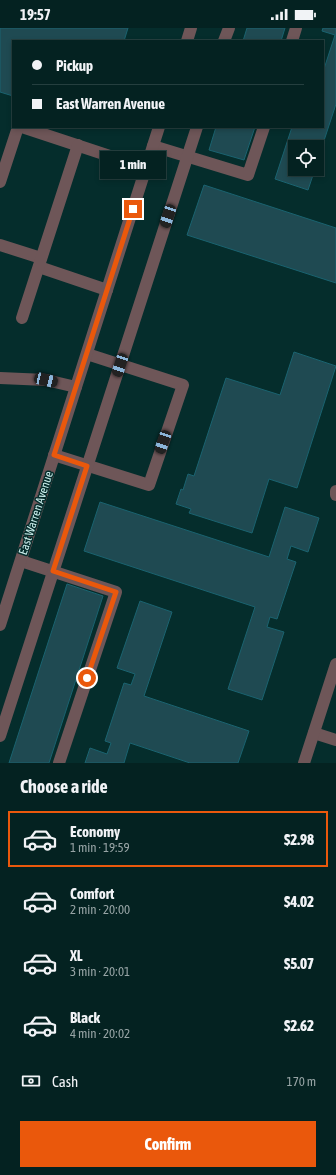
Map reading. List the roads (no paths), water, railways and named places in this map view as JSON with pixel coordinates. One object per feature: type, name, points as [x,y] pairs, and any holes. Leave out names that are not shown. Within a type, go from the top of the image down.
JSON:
[{"type":"street","points":[[187,40],[191,28]]},
{"type":"street","points":[[224,40],[228,28]]},
{"type":"street","points":[[292,40],[296,28]]},
{"type":"street","points":[[0,182],[18,128]]},
{"type":"street","points":[[25,128],[146,168]]},
{"type":"street","name":"East Warren Avenue","points":[[0,625],[159,128]]},
{"type":"street","points":[[0,736],[196,128]]},
{"type":"street","points":[[153,146],[248,175],[264,128]]},
{"type":"street","points":[[22,318],[78,145]]},
{"type":"street","points":[[0,245],[107,290]]},
{"type":"street","points":[[54,455],[149,485],[183,385],[87,354]]},
{"type":"street","points":[[0,378],[46,380],[76,387]]},
{"type":"street","points":[[21,561],[116,592],[59,763]]},
{"type":"street","points":[[304,763],[336,664]]},
{"type":"street","points":[[314,733],[336,740]]}]
